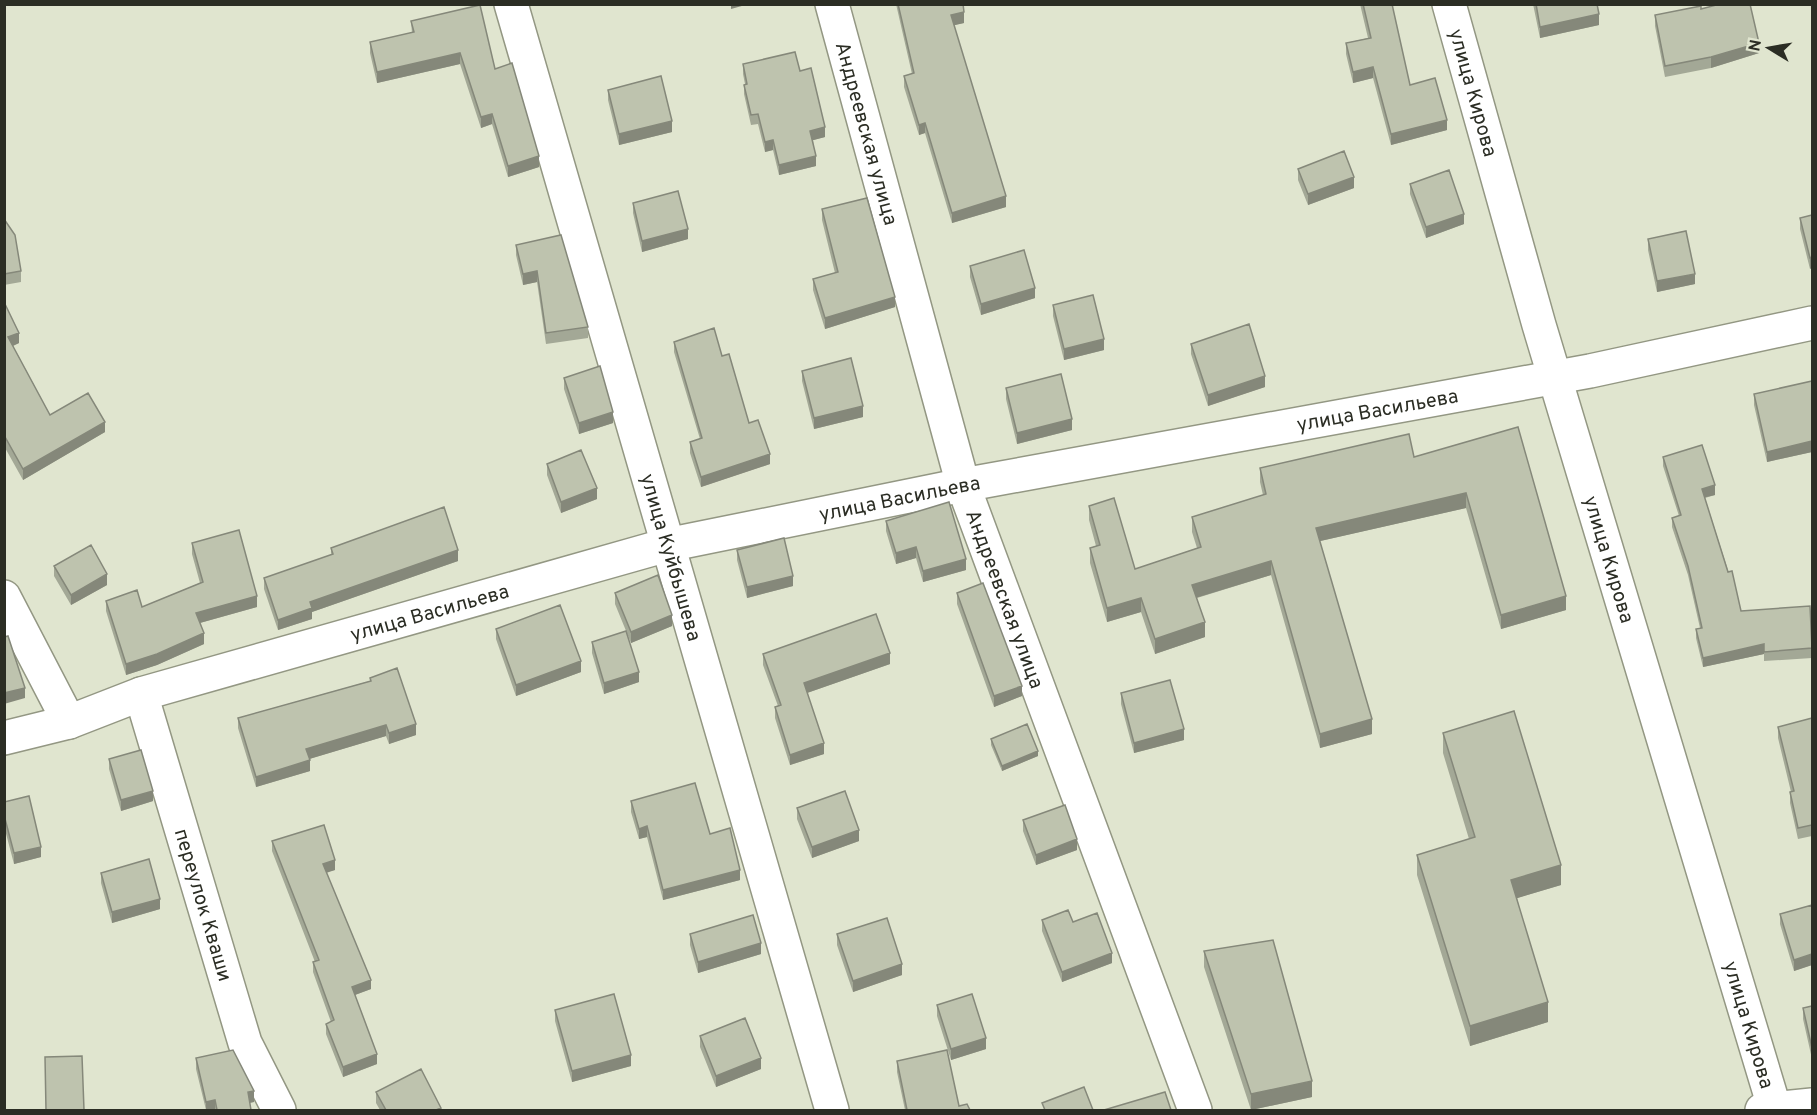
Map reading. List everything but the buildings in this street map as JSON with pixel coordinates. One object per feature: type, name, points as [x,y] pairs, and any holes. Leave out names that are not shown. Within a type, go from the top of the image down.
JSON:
[{"type":"street","name":"улица Куйбышева","points":[[511,4],[832,1110]]},
{"type":"street","name":"Андреевская улица","points":[[832,4],[963,485],[1195,1110]]},
{"type":"street","name":"улица Кирова","points":[[1449,4],[1554,377],[1771,1110]]},
{"type":"street","name":"улица Васильева","points":[[4,738],[69,722],[141,694],[667,545],[963,485],[1554,377],[1812,323]]},
{"type":"street","points":[[4,597],[69,722]]},
{"type":"street","name":"переулок Кваши","points":[[141,694],[245,1043],[279,1110]]},
{"type":"street","points":[[1771,1110],[1812,1105]]}]
